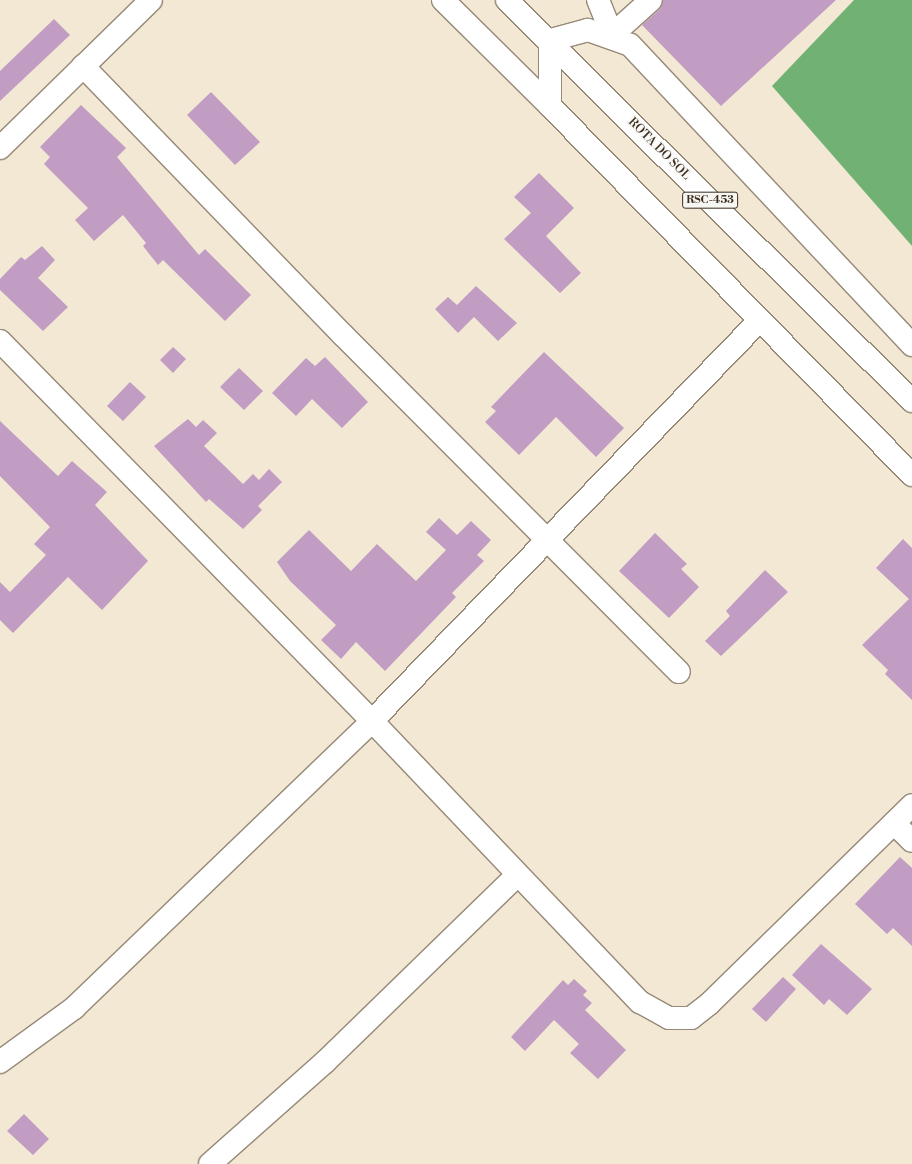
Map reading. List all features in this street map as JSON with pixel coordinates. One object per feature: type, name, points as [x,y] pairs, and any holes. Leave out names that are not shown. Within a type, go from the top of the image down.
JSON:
[{"type":"main road","points":[[0,148],[151,0]]},
{"type":"main road","points":[[443,0],[550,106],[759,321],[912,475]]},
{"type":"main road","name":"ROTA DO SOL","points":[[508,0],[912,401]]},
{"type":"main road","points":[[598,0],[612,35]]},
{"type":"main road","points":[[612,35],[651,0]]},
{"type":"main road","points":[[550,106],[550,40],[588,30],[612,35],[630,45],[912,345]]},
{"type":"main road","points":[[83,66],[548,543],[680,672]]},
{"type":"main road","points":[[0,1062],[74,1008],[372,721],[548,543],[759,321]]},
{"type":"main road","points":[[0,340],[372,721],[640,1002],[668,1018],[690,1018],[709,1004],[912,805]]},
{"type":"main road","points":[[894,823],[912,841]]},
{"type":"main road","points":[[210,1164],[325,1062],[518,875]]},
{"type":"green space","points":[[854,0],[912,0],[912,246],[772,86]]},
{"type":"building","points":[[663,0],[836,0],[721,106],[642,25],[660,9]]},
{"type":"building","points":[[54,19],[70,35],[0,101],[0,71]]},
{"type":"building","points":[[211,92],[260,142],[235,165],[187,115]]},
{"type":"building","points":[[81,105],[126,148],[117,157],[199,255],[205,249],[251,295],[225,321],[163,260],[158,265],[143,246],[146,243],[123,215],[94,241],[75,220],[88,208],[44,164],[50,157],[40,147]]},
{"type":"building","points":[[539,173],[574,208],[546,236],[581,273],[560,293],[504,239],[531,213],[514,197]]},
{"type":"building","points":[[42,246],[55,260],[38,278],[68,307],[43,331],[0,290],[0,279],[21,257],[25,260]]},
{"type":"building","points":[[476,286],[517,323],[498,341],[474,317],[458,333],[435,309],[448,297],[457,305]]},
{"type":"building","points":[[173,347],[186,359],[173,373],[160,360]]},
{"type":"building","points":[[544,352],[624,428],[596,457],[556,417],[519,455],[485,422],[496,411],[491,407]]},
{"type":"building","points":[[325,357],[368,402],[342,428],[312,399],[296,416],[272,393],[306,358],[315,366]]},
{"type":"building","points":[[239,368],[263,391],[244,410],[220,387]]},
{"type":"building","points":[[130,382],[146,397],[123,421],[107,406]]},
{"type":"building","points":[[188,419],[196,427],[203,420],[217,433],[204,446],[243,484],[253,474],[259,480],[269,469],[282,482],[258,506],[262,510],[243,529],[209,499],[206,502],[154,446]]},
{"type":"building","points":[[0,421],[58,476],[72,461],[107,492],[95,505],[148,561],[102,610],[68,577],[13,633],[0,620],[0,582],[10,592],[46,555],[34,544],[50,527],[0,476]]},
{"type":"building","points":[[439,518],[457,535],[471,521],[491,540],[477,555],[484,561],[452,593],[456,597],[385,671],[356,642],[341,659],[321,640],[336,625],[290,581],[277,562],[309,530],[351,571],[377,544],[416,581],[446,550],[426,532]]},
{"type":"building","points":[[655,533],[687,564],[681,569],[699,587],[669,618],[619,571]]},
{"type":"building","points":[[903,539],[912,548],[912,700],[885,674],[888,670],[862,645],[909,599],[876,568]]},
{"type":"building","points":[[765,570],[788,592],[721,656],[705,641],[730,616],[726,611]]},
{"type":"building","points":[[900,857],[912,868],[912,946],[893,928],[887,934],[855,904]]},
{"type":"building","points":[[821,944],[872,989],[847,1015],[829,999],[824,1005],[792,975]]},
{"type":"building","points":[[783,977],[796,989],[766,1022],[752,1009]]},
{"type":"building","points":[[574,979],[587,991],[583,995],[592,1003],[585,1010],[626,1050],[598,1079],[570,1053],[579,1044],[554,1020],[525,1051],[511,1037],[563,980],[568,985]]},
{"type":"building","points":[[24,1114],[49,1139],[33,1155],[7,1131]]}]
